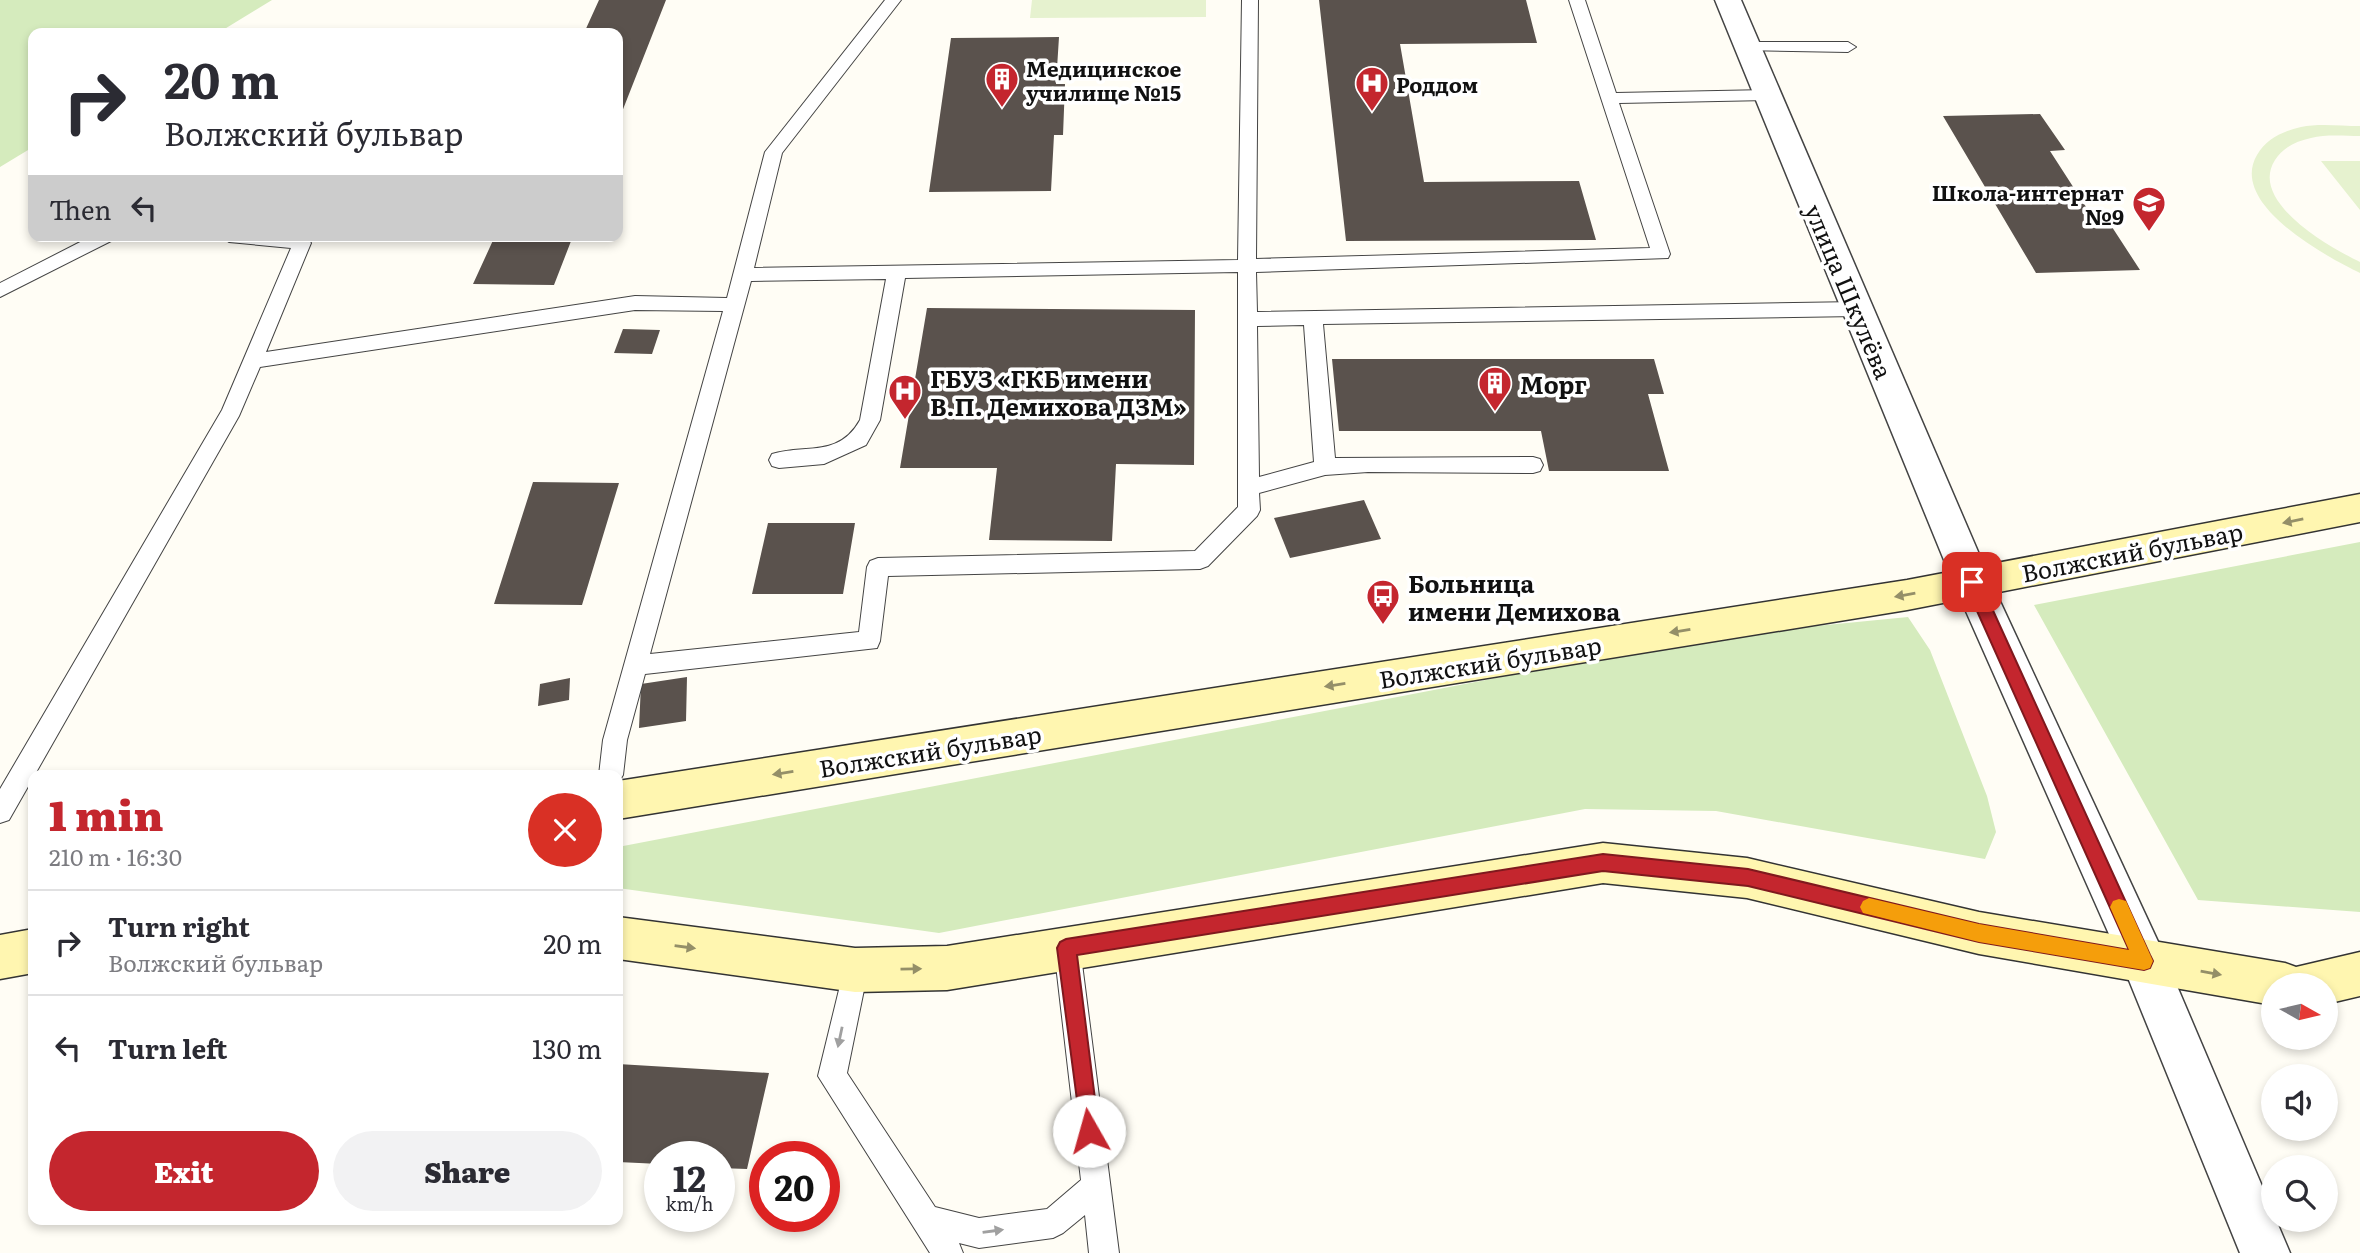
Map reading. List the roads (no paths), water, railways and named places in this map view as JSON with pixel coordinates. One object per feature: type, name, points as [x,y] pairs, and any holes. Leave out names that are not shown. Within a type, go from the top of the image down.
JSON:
[{"type":"main road","name":"Волжский бульвар","points":[[623,799],[1907,595],[2360,508]]},
{"type":"main road","points":[[623,939],[855,970],[947,968],[1603,863],[1748,878],[1979,933],[2261,981]]},
{"type":"main road","points":[[0,957],[28,952]]},
{"type":"main road","points":[[2338,979],[2360,974]]},
{"type":"street","name":"улица Шкулёва","points":[[1728,0],[1972,582],[2144,961],[2265,1253]]},
{"type":"lane","points":[[612,770],[615,740],[735,305],[774,152],[893,0]]},
{"type":"lane","points":[[636,665],[869,641],[878,567],[1200,560],[1250,510],[1247,266],[1250,0]]},
{"type":"lane","points":[[743,275],[1247,266],[1661,254],[1577,0]]},
{"type":"lane","points":[[1748,47],[1848,47]]},
{"type":"lane","points":[[1609,98],[1768,95]]},
{"type":"lane","points":[[0,291],[95,242]]},
{"type":"lane","points":[[0,812],[9,779],[232,411],[302,243],[292,242]]},
{"type":"lane","points":[[779,460],[824,456],[859,440],[870,420],[897,272]]},
{"type":"lane","points":[[253,361],[635,303],[735,305]]},
{"type":"lane","points":[[1247,319],[1858,309]]},
{"type":"lane","points":[[1313,318],[1325,467]]},
{"type":"lane","points":[[1250,488],[1325,467],[1368,464],[1533,465]]},
{"type":"lane","points":[[1066,948],[1104,1253]]},
{"type":"lane","points":[[855,970],[832,1076],[948,1253]]},
{"type":"lane","points":[[927,1220],[979,1233],[1053,1223],[1096,1186]]},
{"type":"place","name":"Медицинское училище №15","points":[[1002,109]]},
{"type":"place","name":"Роддом","points":[[1372,113]]},
{"type":"place","name":"Школа-интернат №9","points":[[2149,233]]},
{"type":"place","name":"Морг","points":[[1495,413]]},
{"type":"place","name":"ГБУЗ «ГКБ имени В.П. Демихова ДЗМ»","points":[[905,421]]},
{"type":"place","name":"Больница имени Демихова","points":[[1383,626]]}]
